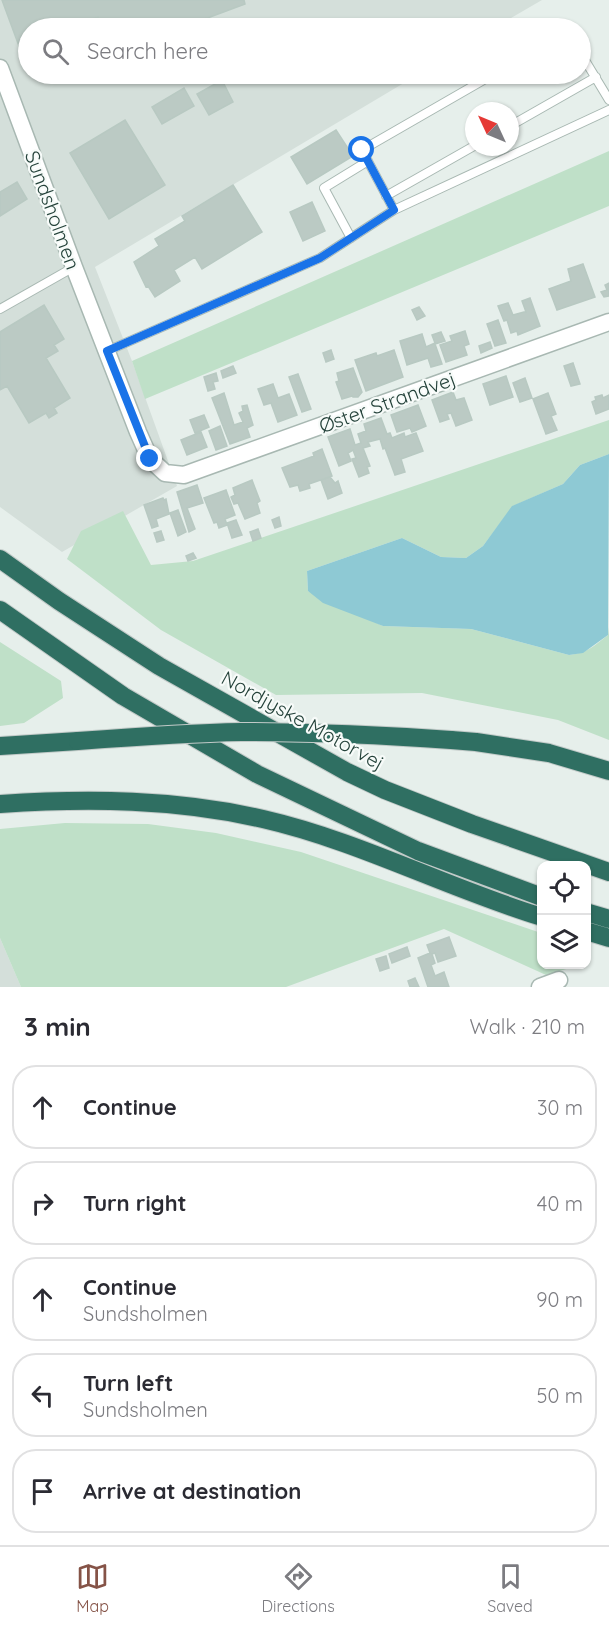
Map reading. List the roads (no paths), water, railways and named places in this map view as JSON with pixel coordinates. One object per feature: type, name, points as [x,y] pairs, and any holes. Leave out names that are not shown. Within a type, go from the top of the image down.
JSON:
[{"type":"highway","name":"Nordjyske Motorvej","points":[[0,558],[59,602],[159,666],[347,772],[385,790],[472,824],[609,872]]},
{"type":"highway","points":[[0,610],[123,696],[257,774],[418,851],[537,895]]},
{"type":"highway","points":[[0,746],[158,735],[240,732],[323,733],[476,742],[549,753],[609,771]]},
{"type":"highway","points":[[0,804],[38,801],[114,801],[209,808],[264,819],[322,836],[498,904],[537,916]]},
{"type":"highway","points":[[591,914],[609,919]]},
{"type":"highway","points":[[591,933],[609,938]]},
{"type":"street","name":"Sundsholmen","points":[[0,68],[74,267],[150,459],[165,473]]},
{"type":"street","name":"Øster Strandvej","points":[[165,473],[184,475],[609,322]]},
{"type":"street","points":[[540,987],[559,980]]},
{"type":"lane","points":[[591,69],[609,100]]},
{"type":"lane","points":[[591,80],[596,77]]},
{"type":"lane","points":[[394,210],[362,150],[477,84]]},
{"type":"lane","points":[[519,121],[584,84]]},
{"type":"lane","points":[[107,351],[320,258],[394,210],[609,110]]},
{"type":"lane","points":[[386,196],[465,151]]},
{"type":"lane","points":[[351,238],[324,188],[368,162]]},
{"type":"lane","points":[[0,309],[74,267]]},
{"type":"water","points":[[609,454],[608,635],[583,653],[569,655],[471,629],[383,626],[323,603],[308,591],[307,571],[402,538],[441,557],[466,558],[483,546],[512,506],[563,484],[580,465]]}]
